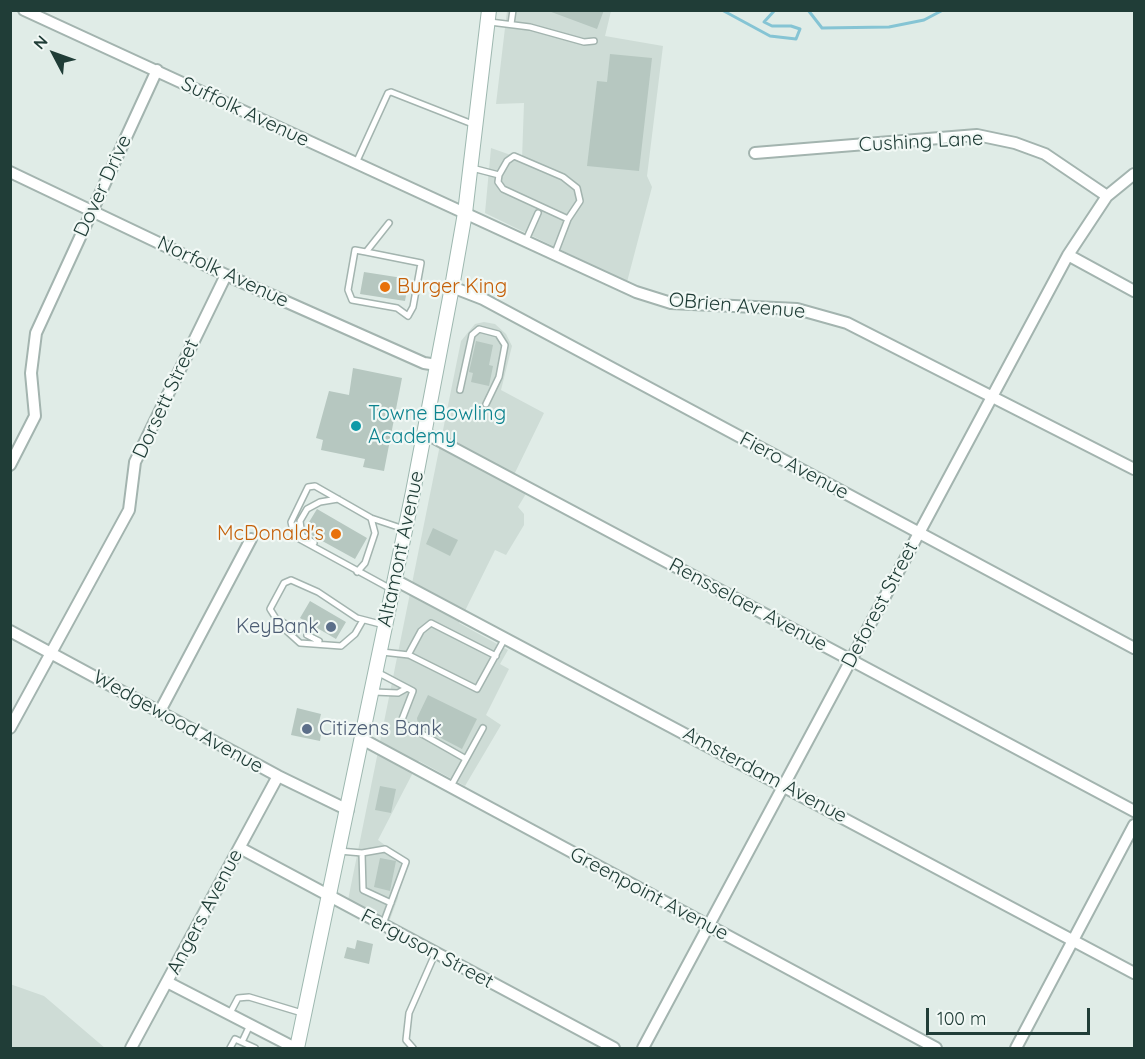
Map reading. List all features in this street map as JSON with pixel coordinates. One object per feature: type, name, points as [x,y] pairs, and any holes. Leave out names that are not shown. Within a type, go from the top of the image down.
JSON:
[{"type":"main road","name":"Altamont Avenue","points":[[296,1048],[348,810],[425,433],[465,213],[488,16]]},
{"type":"street","name":"Suffolk Avenue","points":[[24,10],[465,213]]},
{"type":"street","name":"Dover Drive","points":[[10,465],[36,416],[32,373],[36,333],[157,70]]},
{"type":"street","name":"Cushing Lane","points":[[755,153],[977,135],[1016,143],[1045,154],[1107,196]]},
{"type":"street","name":"Norfolk Avenue","points":[[10,172],[226,275],[424,363],[437,365]]},
{"type":"street","name":"Deforest Street","points":[[643,1048],[786,786],[991,396],[1068,255],[1107,196],[1134,174]]},
{"type":"street","name":"OBrien Avenue","points":[[465,213],[636,292],[671,303],[797,309],[847,323],[1134,469]]},
{"type":"street","points":[[1068,255],[1134,291]]},
{"type":"street","name":"Dorsett Street","points":[[10,728],[53,654],[129,510],[135,462],[226,275]]},
{"type":"street","name":"Fiero Avenue","points":[[452,287],[483,299],[1134,648]]},
{"type":"street","name":"Rensselaer Avenue","points":[[425,433],[1134,811]]},
{"type":"street","points":[[160,711],[251,539]]},
{"type":"street","name":"Amsterdam Avenue","points":[[394,585],[505,638],[1134,973]]},
{"type":"street","name":"Wedgewood Avenue","points":[[10,631],[278,776],[348,810]]},
{"type":"street","name":"Greenpoint Avenue","points":[[362,739],[936,1048]]},
{"type":"street","name":"Angers Avenue","points":[[131,1048],[278,776]]},
{"type":"street","points":[[1016,1048],[1134,825]]},
{"type":"street","name":"Ferguson Street","points":[[240,848],[614,1048]]},
{"type":"street","points":[[167,982],[296,1048]]},
{"type":"lane","points":[[511,24],[513,10]]},
{"type":"lane","points":[[488,16],[584,42],[594,41]]},
{"type":"lane","points":[[356,164],[388,93],[392,92],[477,125]]},
{"type":"lane","points":[[555,253],[568,219],[580,201],[581,195],[577,188],[563,177],[513,156],[499,175],[498,182],[503,189],[568,219]]},
{"type":"lane","points":[[471,168],[499,175]]},
{"type":"lane","points":[[526,240],[538,213]]},
{"type":"lane","points":[[366,252],[389,223]]},
{"type":"lane","points":[[356,250],[366,252],[421,263],[408,316],[397,308],[352,300],[348,290],[356,250]]},
{"type":"lane","points":[[460,390],[472,335],[479,329],[498,334],[505,345],[499,377],[486,404]]},
{"type":"lane","points":[[394,585],[357,573],[294,536],[291,522],[308,487],[315,486],[371,518],[406,529]]},
{"type":"lane","points":[[338,499],[320,502],[307,509],[299,527],[302,536],[353,567],[357,573]]},
{"type":"lane","points":[[357,573],[365,563],[375,533],[371,518]]},
{"type":"lane","points":[[363,620],[347,643],[341,646],[325,643],[300,643],[291,637],[270,609],[284,583],[291,580],[318,592],[363,620],[386,626]]},
{"type":"lane","points":[[275,618],[298,631]]},
{"type":"lane","points":[[408,655],[421,631],[431,623],[496,656]]},
{"type":"lane","points":[[307,635],[325,643]]},
{"type":"lane","points":[[380,652],[408,655],[477,689],[505,638]]},
{"type":"lane","points":[[376,672],[413,691],[401,722],[466,759]]},
{"type":"lane","points":[[372,692],[398,693],[407,688]]},
{"type":"lane","points":[[451,787],[483,728]]},
{"type":"lane","points":[[339,851],[362,853],[385,849],[406,862],[383,926]]},
{"type":"lane","points":[[362,853],[363,890],[391,903]]},
{"type":"lane","points":[[413,1048],[406,1040],[412,1002],[435,954]]},
{"type":"lane","points":[[229,1015],[238,998],[249,997],[304,1013]]},
{"type":"lane","points":[[242,1042],[250,1025]]},
{"type":"lane","points":[[230,1048],[235,1039],[255,1048]]},
{"type":"shaded area","points":[[507,11],[611,11],[605,36],[663,46],[647,176],[652,187],[627,282],[485,213],[491,148],[522,159],[524,103],[496,104]]},
{"type":"shaded area","points":[[484,322],[495,324],[506,334],[512,346],[501,390],[544,413],[510,483],[527,492],[518,507],[524,514],[524,525],[506,555],[495,550],[459,623],[508,650],[500,664],[509,669],[486,715],[501,725],[465,786],[419,761],[378,840],[401,857],[398,898],[389,922],[348,900],[461,341],[475,324]]},
{"type":"shaded area","points":[[10,984],[44,996],[105,1048],[11,1048]]},
{"type":"building","points":[[546,10],[604,10],[597,29]]},
{"type":"building","points":[[610,54],[652,58],[639,171],[587,166],[597,81],[607,82]]},
{"type":"building","name":"Burger King","points":[[364,272],[409,279],[405,301],[360,294]]},
{"type":"building","points":[[476,341],[493,345],[489,365],[493,366],[489,386],[471,382],[473,373],[469,372]]},
{"type":"building","name":"Towne Bowling Academy","points":[[353,368],[402,378],[384,471],[363,467],[365,459],[321,450],[323,440],[316,438],[329,391],[349,395]]},
{"type":"building","name":"McDonald's","points":[[317,509],[367,538],[355,559],[306,532],[306,527]]},
{"type":"building","points":[[433,528],[458,540],[450,556],[426,544]]},
{"type":"building","points":[[310,601],[346,622],[336,639],[300,618]]},
{"type":"building","points":[[428,695],[477,719],[462,749],[418,726],[417,718]]},
{"type":"building","name":"Citizens Bank","points":[[297,708],[321,714],[319,722],[323,723],[320,741],[291,735]]},
{"type":"building","points":[[380,786],[396,789],[391,813],[375,810]]},
{"type":"building","points":[[380,858],[396,861],[390,891],[374,887]]},
{"type":"building","points":[[357,940],[373,944],[369,964],[344,958],[347,947],[355,949]]},
{"type":"waterway","points":[[722,10],[770,36],[796,39],[800,29],[791,26],[772,26],[764,22],[775,10]]},
{"type":"waterway","points":[[808,10],[822,28],[889,27],[924,20],[943,10]]},
{"type":"place","name":"Burger King","points":[[385,287]]},
{"type":"place","name":"Towne Bowling Academy","points":[[356,426]]},
{"type":"place","name":"McDonald's","points":[[336,534]]},
{"type":"place","name":"KeyBank","points":[[331,627]]},
{"type":"place","name":"Citizens Bank","points":[[307,729]]}]
